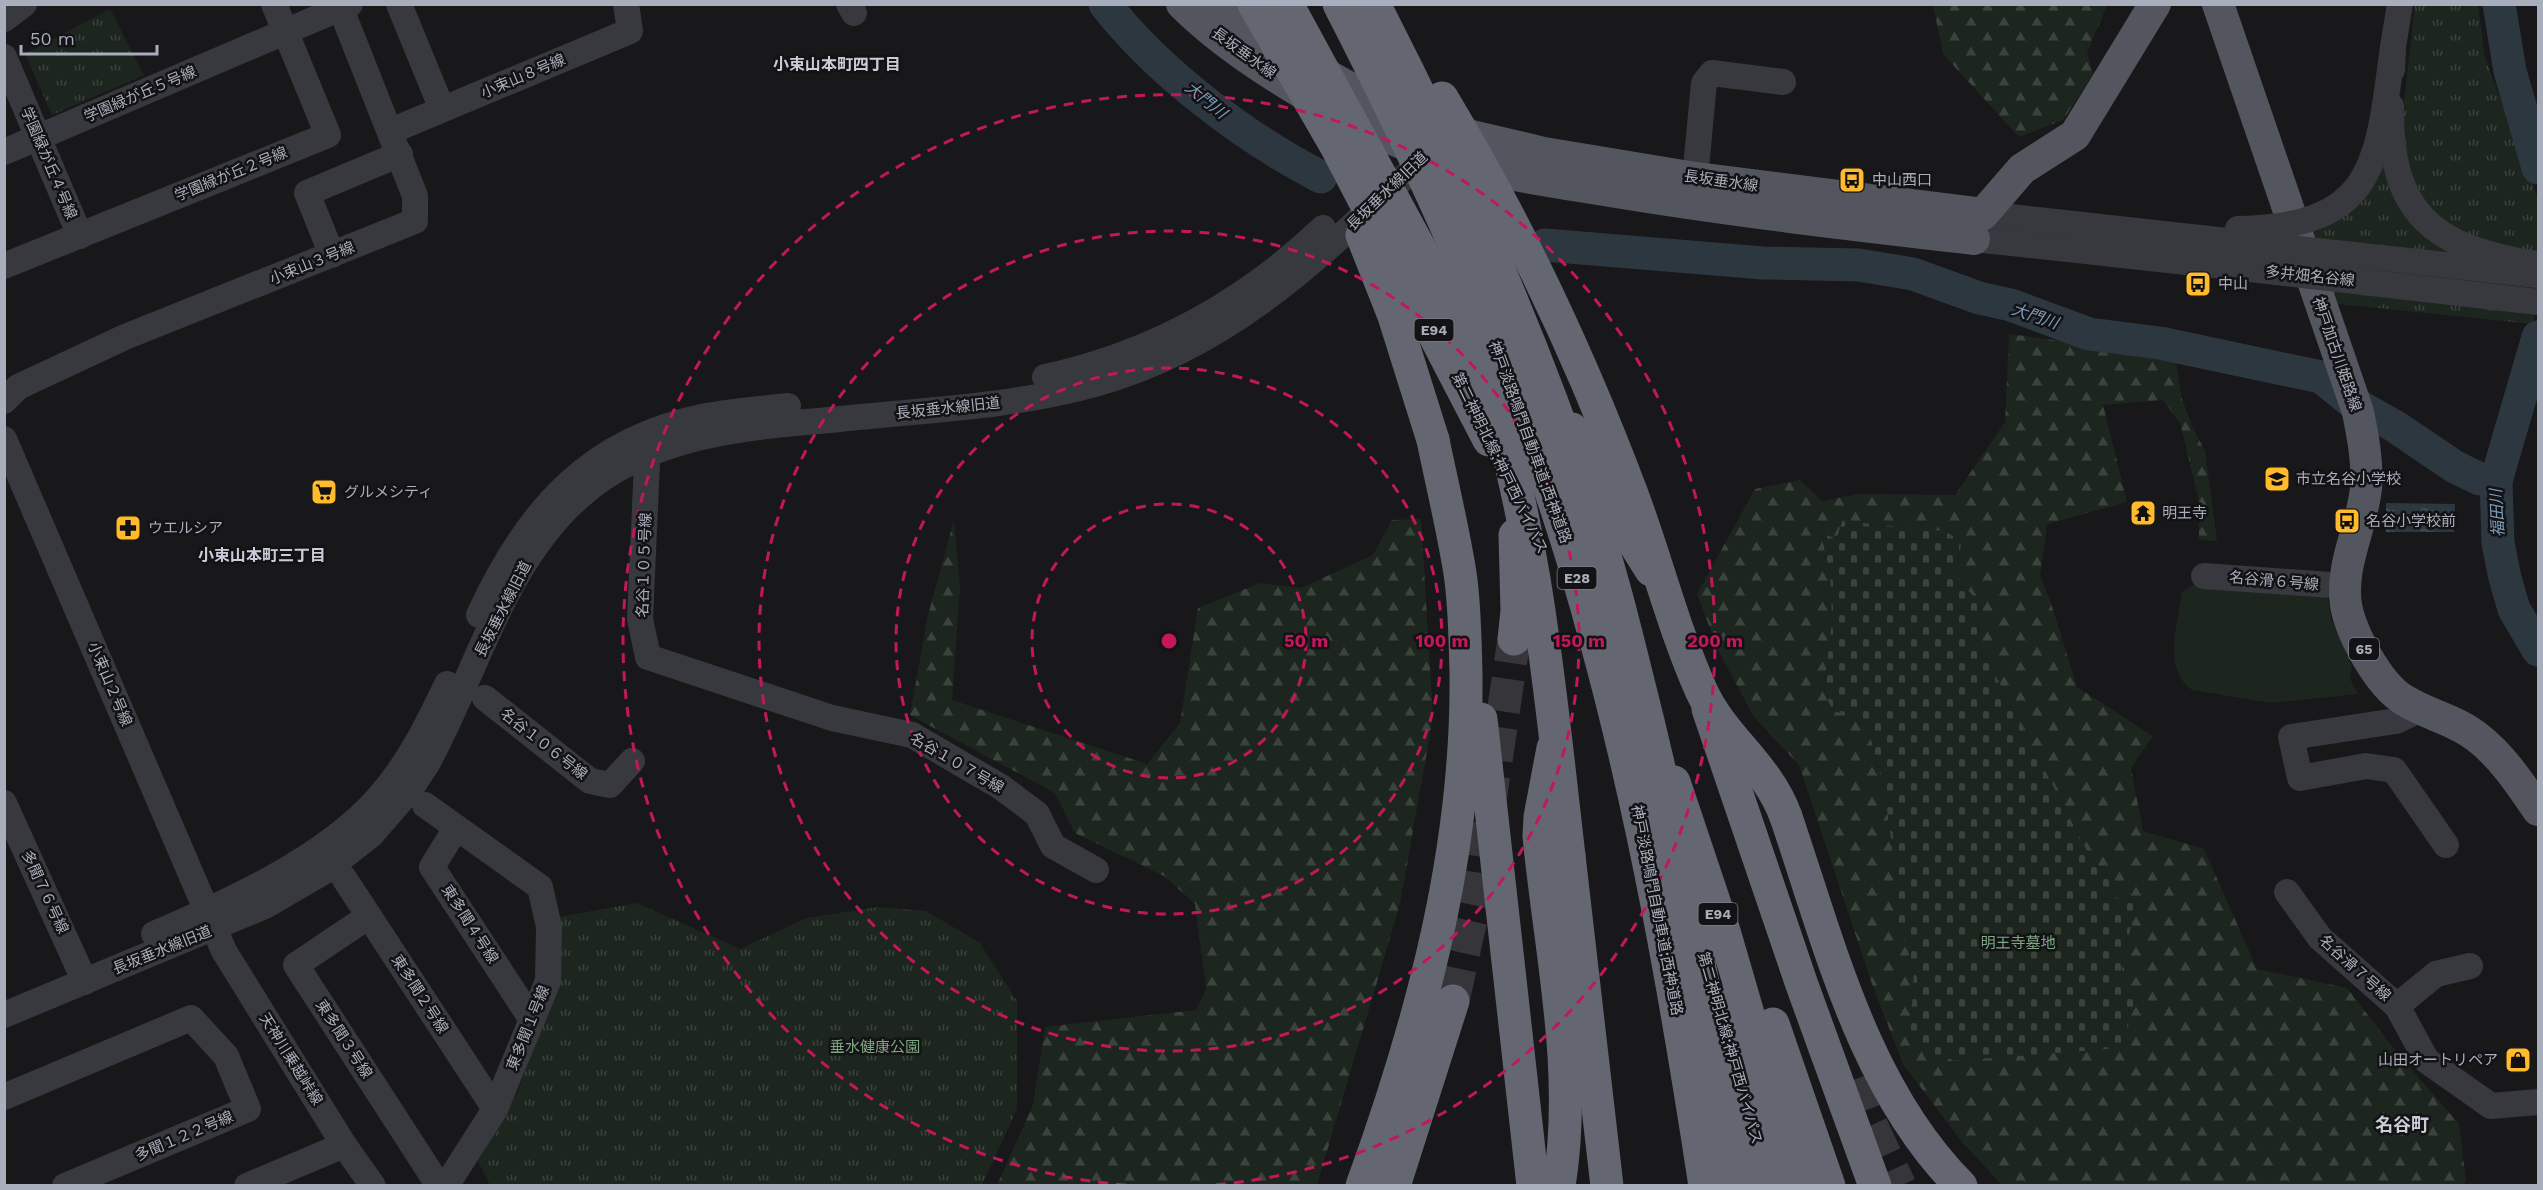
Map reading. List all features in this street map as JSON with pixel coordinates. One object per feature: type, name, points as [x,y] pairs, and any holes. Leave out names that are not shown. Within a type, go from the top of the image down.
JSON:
[{"type":"highway","points":[[1242,4],[1311,126],[1373,260],[1413,369],[1433,440],[1461,574],[1473,653],[1533,1185]]},
{"type":"highway","name":"第二神明北線;神戸西バイパス","points":[[1254,4],[1336,146],[1609,657],[1682,804],[1760,1048],[1798,1185]]},
{"type":"highway","name":"第二神明北線;神戸西バイパス","points":[[1287,4],[1460,322],[1609,657],[1656,815],[1700,941],[1768,1185]]},
{"type":"highway","points":[[1328,4],[1421,200],[1444,255],[1490,388],[1524,528],[1538,605],[1554,722],[1555,857],[1566,1089],[1565,1137],[1558,1185]]},
{"type":"highway","name":"神戸淡路鳴門自動車道;西神道路","points":[[1339,4],[1434,196],[1481,307],[1570,555],[1596,638],[1630,773],[1681,1032],[1705,1185]]},
{"type":"highway","name":"神戸淡路鳴門自動車道;西神道路","points":[[1374,4],[1455,171],[1505,286],[1554,407],[1592,512],[1654,742],[1686,887],[1713,1036],[1735,1185]]},
{"type":"highway","points":[[1384,4],[1499,196],[1539,272],[1605,423],[1704,689],[1722,724],[1766,776],[1786,817],[1839,974],[1879,1066],[1898,1102],[1926,1143],[1961,1185]]},
{"type":"highway","points":[[1423,142],[1489,365],[1512,498],[1517,567],[1514,639]]},
{"type":"highway","points":[[1423,142],[1506,308],[1614,511],[1678,619],[1704,689],[1749,830],[1875,1185]]},
{"type":"highway","points":[[1362,1185],[1407,1054],[1427,981],[1456,832],[1466,704],[1461,574]]},
{"type":"highway","points":[[1682,804],[1761,993],[1829,1185]]},
{"type":"highway","points":[[1555,857],[1606,1176]]},
{"type":"highway","points":[[1394,1185],[1453,1001]]},
{"type":"main road","name":"長坂垂水線","points":[[1182,4],[1195,18],[1276,77],[1362,124],[1534,178],[1691,204],[1979,226]]},
{"type":"main road","name":"長坂垂水線","points":[[1221,4],[1290,55],[1373,101],[1423,142],[1544,153],[1979,226]]},
{"type":"main road","points":[[1979,226],[2022,169],[2074,135],[2156,4]]},
{"type":"main road","name":"神戸加古川姫路線","points":[[2218,4],[2294,232],[2354,397],[2366,468],[2366,490],[2347,564],[2345,586],[2350,620],[2371,662],[2397,695],[2421,709],[2458,724],[2478,737],[2503,763],[2538,810]]},
{"type":"street","points":[[4,19],[24,4]]},
{"type":"street","name":"学園緑が丘２号線","points":[[4,266],[328,135],[274,4]]},
{"type":"street","points":[[399,4],[442,109]]},
{"type":"street","name":"小束山８号線","points":[[332,255],[307,194],[396,143],[442,109],[630,31],[626,4]]},
{"type":"street","points":[[1979,226],[2054,222],[2235,246],[2328,213],[2358,186],[2377,152],[2400,4]]},
{"type":"street","name":"学園緑が丘５号線","points":[[4,152],[343,6]]},
{"type":"street","name":"小束山３号線","points":[[4,401],[18,387],[125,337],[416,221],[415,196],[343,6]]},
{"type":"street","points":[[2393,47],[2391,138],[2400,182],[2409,201],[2437,231],[2460,246],[2485,255],[2538,265]]},
{"type":"street","name":"学園緑が丘４号線","points":[[4,57],[80,236]]},
{"type":"street","points":[[1695,178],[1704,84],[1712,73],[1783,82]]},
{"type":"street","name":"長坂垂水線旧道","points":[[4,1015],[82,974],[210,919],[266,906],[348,855],[385,820],[410,790],[427,764],[508,593],[544,536],[580,496],[625,465],[648,443],[688,440],[742,429],[1028,398],[1097,383],[1133,371],[1165,358],[1216,332],[1285,286],[1423,142]]},
{"type":"street","name":"多井畑名谷線","points":[[1979,226],[2235,246],[2538,275]]},
{"type":"street","name":"多井畑名谷線","points":[[2235,246],[2538,302]]},
{"type":"street","name":"小束山２号線","points":[[4,439],[210,919]]},
{"type":"street","name":"名谷１０５号線","points":[[648,443],[640,619],[648,657],[686,671]]},
{"type":"street","name":"名谷滑６号線","points":[[2204,576],[2345,586]]},
{"type":"street","name":"名谷１０７号線","points":[[686,671],[832,718],[912,735],[1001,787],[1037,814],[1053,846],[1096,870]]},
{"type":"street","name":"名谷１０６号線","points":[[485,698],[590,781],[610,785],[632,761]]},
{"type":"street","points":[[2421,709],[2396,721],[2291,737],[2300,778],[2366,766],[2394,770],[2446,845]]},
{"type":"street","name":"多聞７６号線","points":[[4,803],[11,834],[82,974]]},
{"type":"street","name":"東多聞１号線","points":[[425,806],[540,887],[549,927],[548,981],[495,1109],[446,1185]]},
{"type":"street","name":"東多聞４号線","points":[[456,828],[432,867],[532,1020]]},
{"type":"street","name":"東多聞２号線","points":[[344,879],[495,1109]]},
{"type":"street","name":"名谷滑７号線","points":[[2287,892],[2320,938],[2397,1006],[2427,1061],[2491,1106],[2538,1102]]},
{"type":"street","name":"東多聞３号線","points":[[369,916],[296,965],[439,1185]]},
{"type":"street","name":"天神川乗越峠線","points":[[210,919],[224,951],[344,1145],[373,1185]]},
{"type":"street","points":[[2397,1006],[2436,974],[2470,966]]},
{"type":"street","name":"長坂垂水線旧道","points":[[4,997],[82,974]]},
{"type":"street","name":"多聞１２２号線","points":[[4,1097],[191,1018],[226,1056],[248,1109],[65,1185]]},
{"type":"street","points":[[247,1185],[344,1145]]},
{"type":"green space","points":[[1933,5],[2107,5],[2087,53],[2093,74],[2063,120],[2019,137],[1943,54]]},
{"type":"green space","points":[[2415,5],[2478,5],[2485,58],[2537,196],[2538,293],[2533,324],[2329,303],[2301,228],[2401,129]]},
{"type":"green space","points":[[110,9],[144,75],[52,115],[25,54]]},
{"type":"green space","points":[[2009,334],[2099,346],[2176,362],[2182,399],[2205,451],[2217,541],[2199,540],[2199,501],[2180,423],[2163,400],[2103,405],[2127,502],[2047,524],[2040,576],[2051,603],[2077,687],[2153,736],[2131,768],[2143,831],[2204,849],[2257,969],[2347,988],[2399,1055],[2459,1124],[2466,1181],[2461,1186],[2002,1185],[1962,1142],[1903,1064],[1873,987],[1799,765],[1754,717],[1719,652],[1697,594],[1755,489],[1800,480],[1822,501],[1858,494],[1955,495],[2005,422]],"holes":[[[1842,521],[1961,541],[1958,579],[1982,607],[1977,640],[2091,859],[2106,872],[2114,897],[2136,903],[2121,972],[1910,1043],[1914,967],[1896,919],[1896,876],[1884,787],[1868,728],[1832,709],[1824,692],[1832,619],[1830,573],[1821,533],[1837,539]]]},
{"type":"green space","points":[[1421,519],[1433,717],[1400,904],[1317,1185],[997,1185],[1033,1105],[1045,1027],[1196,1010],[1206,989],[1195,904],[1164,876],[1075,833],[1055,793],[910,715],[928,615],[954,520],[960,588],[952,700],[1147,764],[1180,723],[1198,608],[1260,583],[1301,588],[1373,555],[1392,520]]},
{"type":"green space","name":"明王寺墓地","points":[[1842,521],[1944,531],[1961,541],[1958,579],[1982,606],[1977,640],[2091,859],[2106,872],[2114,897],[2136,903],[2121,972],[2137,998],[2121,1048],[1938,1062],[1931,1050],[1931,1044],[1910,1043],[1914,967],[1896,919],[1896,876],[1884,787],[1868,728],[1832,709],[1824,692],[1832,619],[1830,573],[1821,533],[1837,539]]},
{"type":"green space","points":[[2199,582],[2322,591],[2328,598],[2331,619],[2352,666],[2350,679],[2358,694],[2272,703],[2192,690],[2177,670],[2174,645],[2182,592]]},
{"type":"green space","name":"垂水健康公園","points":[[637,903],[740,949],[807,918],[878,907],[926,911],[980,943],[1017,1001],[1017,1109],[982,1185],[490,1185],[477,1159],[518,1091],[556,987],[558,917]]},
{"type":"water","points":[[2386,503],[2455,504],[2454,532],[2386,532]]},
{"type":"waterway","name":"大門川","points":[[1105,4],[1150,54],[1204,101],[1263,143],[1321,177]]},
{"type":"waterway","name":"福田川","points":[[2499,4],[2510,71],[2538,168]]},
{"type":"waterway","name":"大門川","points":[[1545,245],[1763,263],[1859,265],[1913,274],[1979,298],[2011,305],[2089,334],[2160,343],[2321,377],[2352,402],[2396,427],[2455,467],[2480,479],[2496,481]]},
{"type":"waterway","name":"福田川","points":[[2538,337],[2496,481],[2498,543],[2505,578],[2514,609],[2538,650]]},
{"type":"tunnel","points":[[1453,1001],[1476,896],[1514,639]]},
{"type":"tunnel","points":[[1853,1080],[1865,1112],[1900,1186]]},
{"type":"place","name":"中山西口","points":[[1852,180]]},
{"type":"place","name":"中山","points":[[2198,284]]},
{"type":"place","name":"市立名谷小学校","points":[[2277,479]]},
{"type":"place","name":"グルメシティ","points":[[324,492]]},
{"type":"place","name":"明王寺","points":[[2143,513]]},
{"type":"place","name":"名谷小学校前","points":[[2347,521]]},
{"type":"place","name":"ウエルシア","points":[[128,528]]},
{"type":"place","name":"山田オートリペア","points":[[2518,1060]]},
{"type":"district","name":"小束山本町四丁目","points":[[837,64]]},
{"type":"district","name":"小束山本町三丁目","points":[[262,555]]},
{"type":"district","name":"名谷町","points":[[2402,1124]]}]
